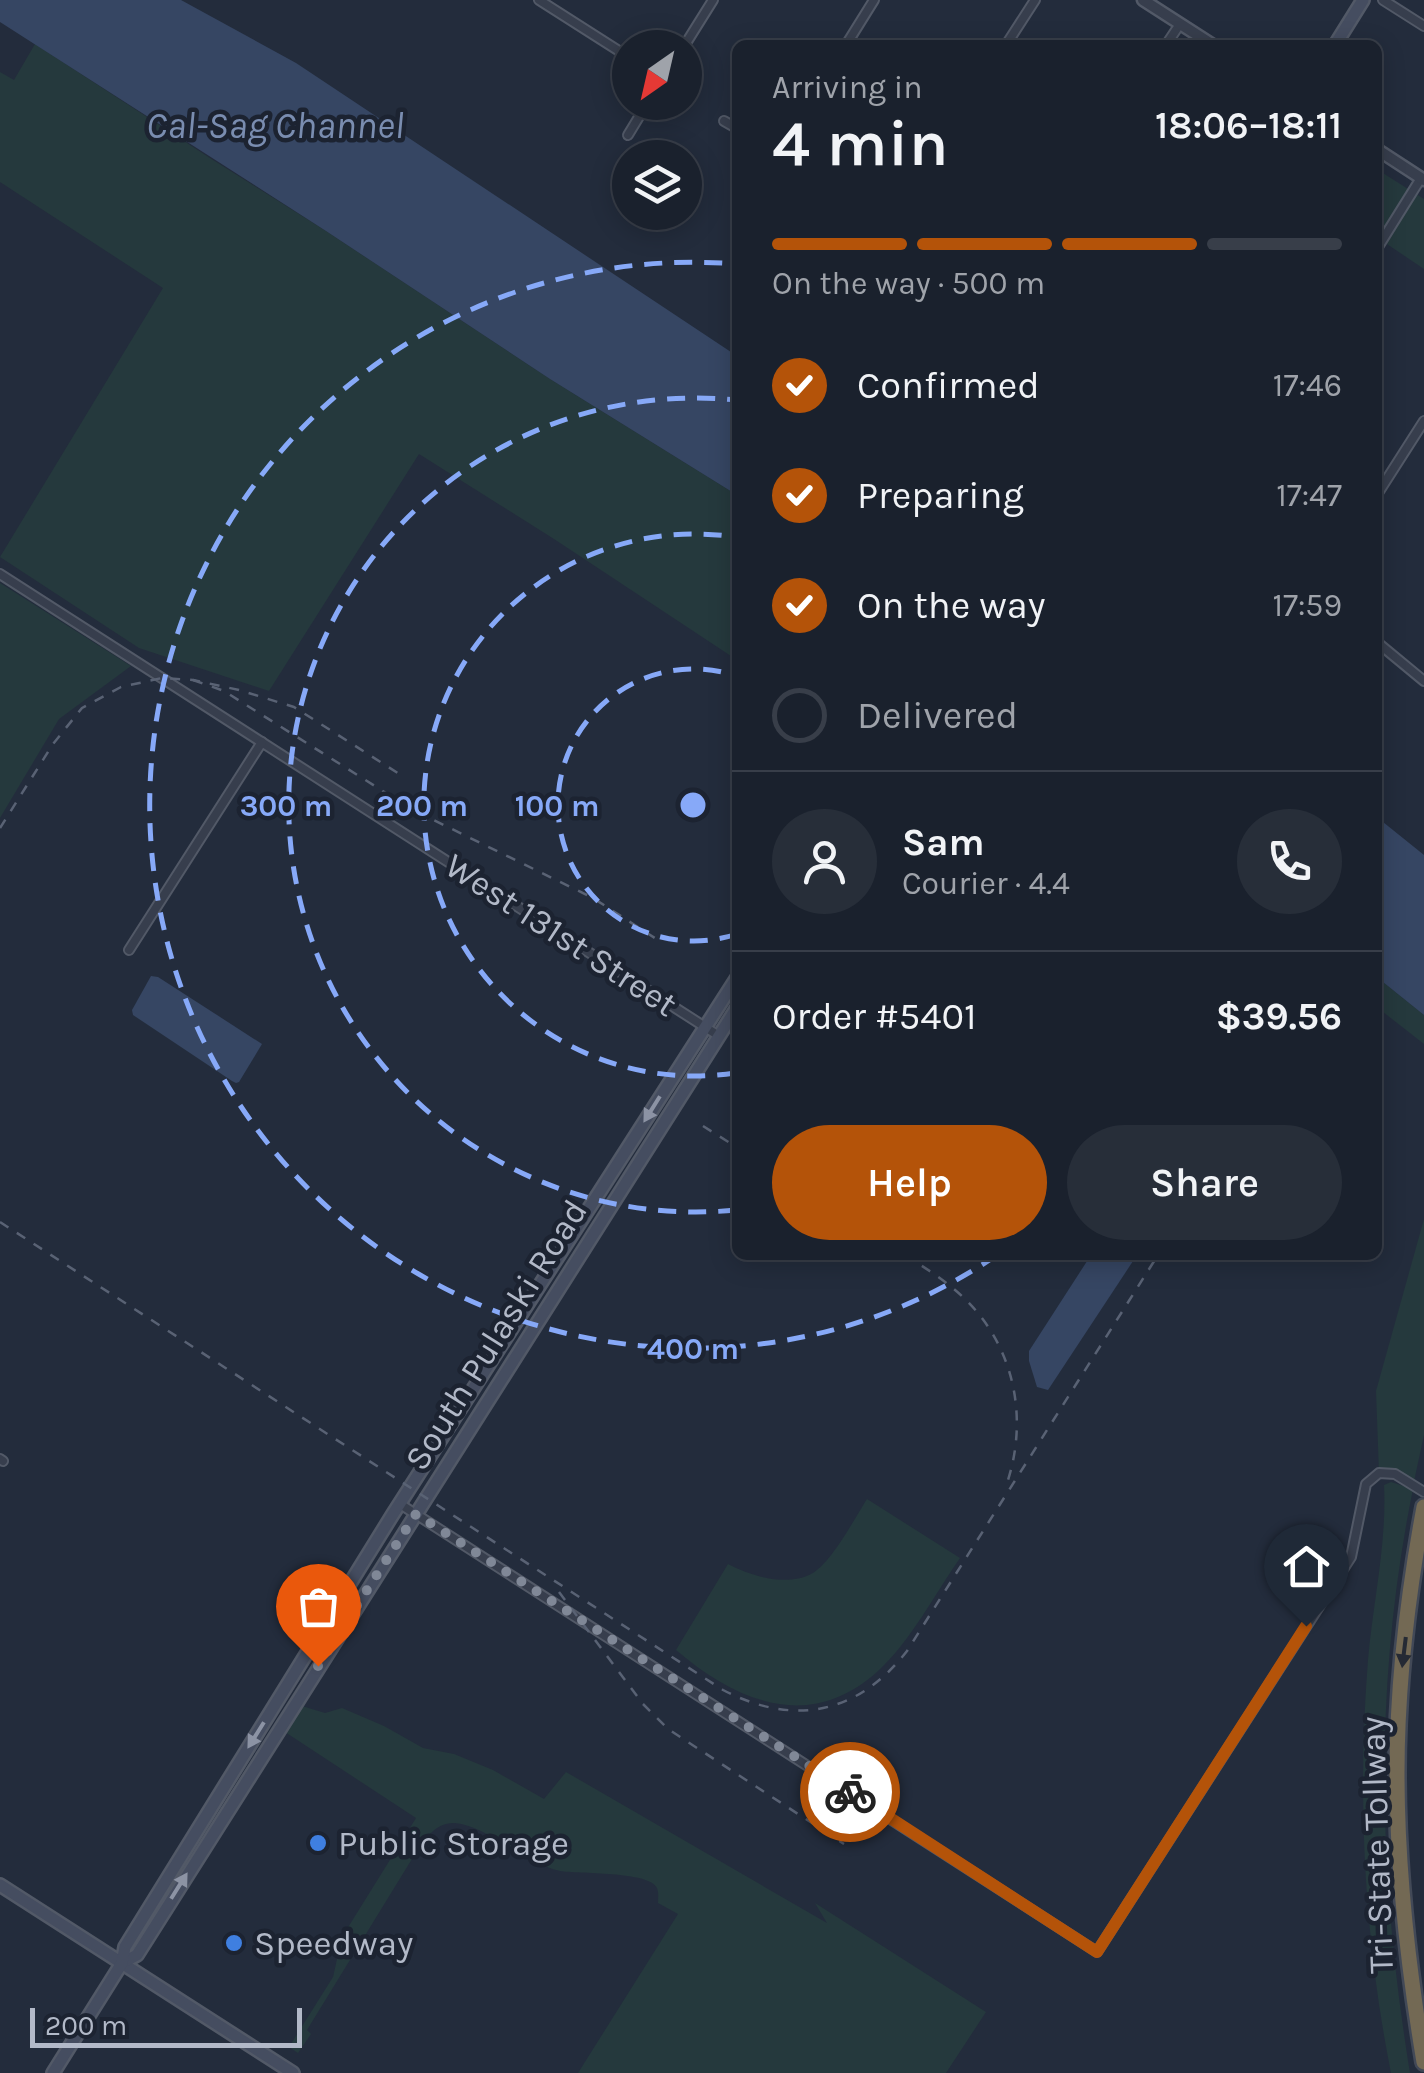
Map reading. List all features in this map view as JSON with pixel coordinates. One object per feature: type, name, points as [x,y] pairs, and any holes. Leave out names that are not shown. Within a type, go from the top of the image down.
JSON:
[{"type":"highway","name":"Tri-State Tollway","points":[[1423,1514],[1402,1670],[1397,1772],[1402,1878],[1424,2062]]},
{"type":"main road","points":[[1339,40],[1364,0]]},
{"type":"main road","name":"South Pulaski Road","points":[[53,2073],[122,1963],[125,1947],[400,1504],[732,985]]},
{"type":"main road","name":"South Pulaski Road","points":[[122,1963],[136,1955],[732,1015]]},
{"type":"main road","points":[[0,1885],[293,2073]]},
{"type":"street","points":[[694,30],[713,0]]},
{"type":"street","points":[[849,40],[874,0]]},
{"type":"street","points":[[1009,40],[1034,0]]},
{"type":"street","points":[[1143,0],[1205,40]]},
{"type":"street","points":[[1383,0],[1424,26]]},
{"type":"street","points":[[545,2],[612,46]]},
{"type":"street","points":[[1169,40],[1180,24]]},
{"type":"street","points":[[628,135],[637,120]]},
{"type":"street","points":[[724,121],[732,126]]},
{"type":"street","points":[[1382,153],[1422,179],[1382,241]]},
{"type":"street","points":[[1382,488],[1424,422]]},
{"type":"street","name":"West 131st Street","points":[[0,574],[719,1036]]},
{"type":"street","points":[[1382,646],[1423,678]]},
{"type":"street","points":[[129,950],[262,742]]},
{"type":"street","points":[[400,1504],[1097,1952],[1351,1557],[1366,1484],[1379,1473],[1394,1474],[1424,1492]]},
{"type":"green space","points":[[35,44],[550,379],[732,492],[732,657],[419,454],[269,691],[139,648],[0,557],[163,288],[0,182],[0,72],[14,80]]},
{"type":"green space","points":[[1382,173],[1424,199],[1424,269],[1382,241]]},
{"type":"green space","points":[[0,583],[131,666],[59,719],[0,818]]},
{"type":"green space","points":[[1382,981],[1424,1015],[1424,1044],[1382,1011]]},
{"type":"green space","points":[[1424,1219],[1424,1435],[1413,1486],[1379,1473],[1376,1391]]},
{"type":"green space","points":[[1391,1482],[1413,1489],[1391,1635],[1385,1781],[1391,1927],[1410,2073],[1391,2073],[1374,1971],[1363,1816],[1368,1660],[1382,1551],[1384,1485]]},
{"type":"green space","points":[[867,1499],[960,1558],[911,1632],[878,1671],[852,1690],[826,1701],[774,1703],[724,1684],[676,1650],[728,1564],[780,1580],[811,1574],[834,1551]]},
{"type":"green space","points":[[302,1706],[325,1713],[342,1708],[423,1748],[454,1754],[493,1770],[544,1799],[566,1772],[827,1923],[815,1903],[986,2012],[946,2073],[578,2073],[678,1914],[658,1903],[658,1890],[652,1883],[628,1876],[546,1867],[480,1831],[450,1823],[437,1828],[423,1841],[307,2030],[311,2034],[298,2053],[289,2047],[333,1977],[342,1937],[416,1818],[285,1732]]},
{"type":"water","name":"Cal-Sag Channel","points":[[0,0],[181,0],[296,63],[732,353],[732,492],[550,379],[0,22]]},
{"type":"water","points":[[1382,821],[1424,855],[1424,1015],[1382,981]]},
{"type":"water","points":[[151,976],[262,1044],[239,1082],[133,1015],[132,1010]]},
{"type":"water","points":[[1088,1260],[1134,1260],[1048,1390],[1037,1387],[1029,1351]]},
{"type":"railway","points":[[0,828],[53,744],[82,708],[121,687],[162,678],[239,690],[294,707],[404,777]]},
{"type":"railway","points":[[193,680],[224,691],[413,810],[593,898],[661,942]]},
{"type":"railway","points":[[703,1126],[732,1144]]},
{"type":"railway","points":[[0,1222],[723,1690],[749,1702],[800,1711],[846,1701],[868,1689],[907,1651],[1155,1260]]},
{"type":"railway","points":[[912,1260],[960,1294],[983,1320],[1006,1362],[1013,1384],[1017,1432],[1008,1480]]},
{"type":"railway","points":[[559,1592],[643,1704],[668,1729],[844,1844]]},
{"type":"way so far","points":[[318,1666],[416,1514],[850,1792]]},
{"type":"place","name":"Public Storage","points":[[318,1843]]},
{"type":"place","name":"Speedway","points":[[234,1943]]},
{"type":"route","points":[[850,1792],[1097,1952],[1306,1626]]}]
